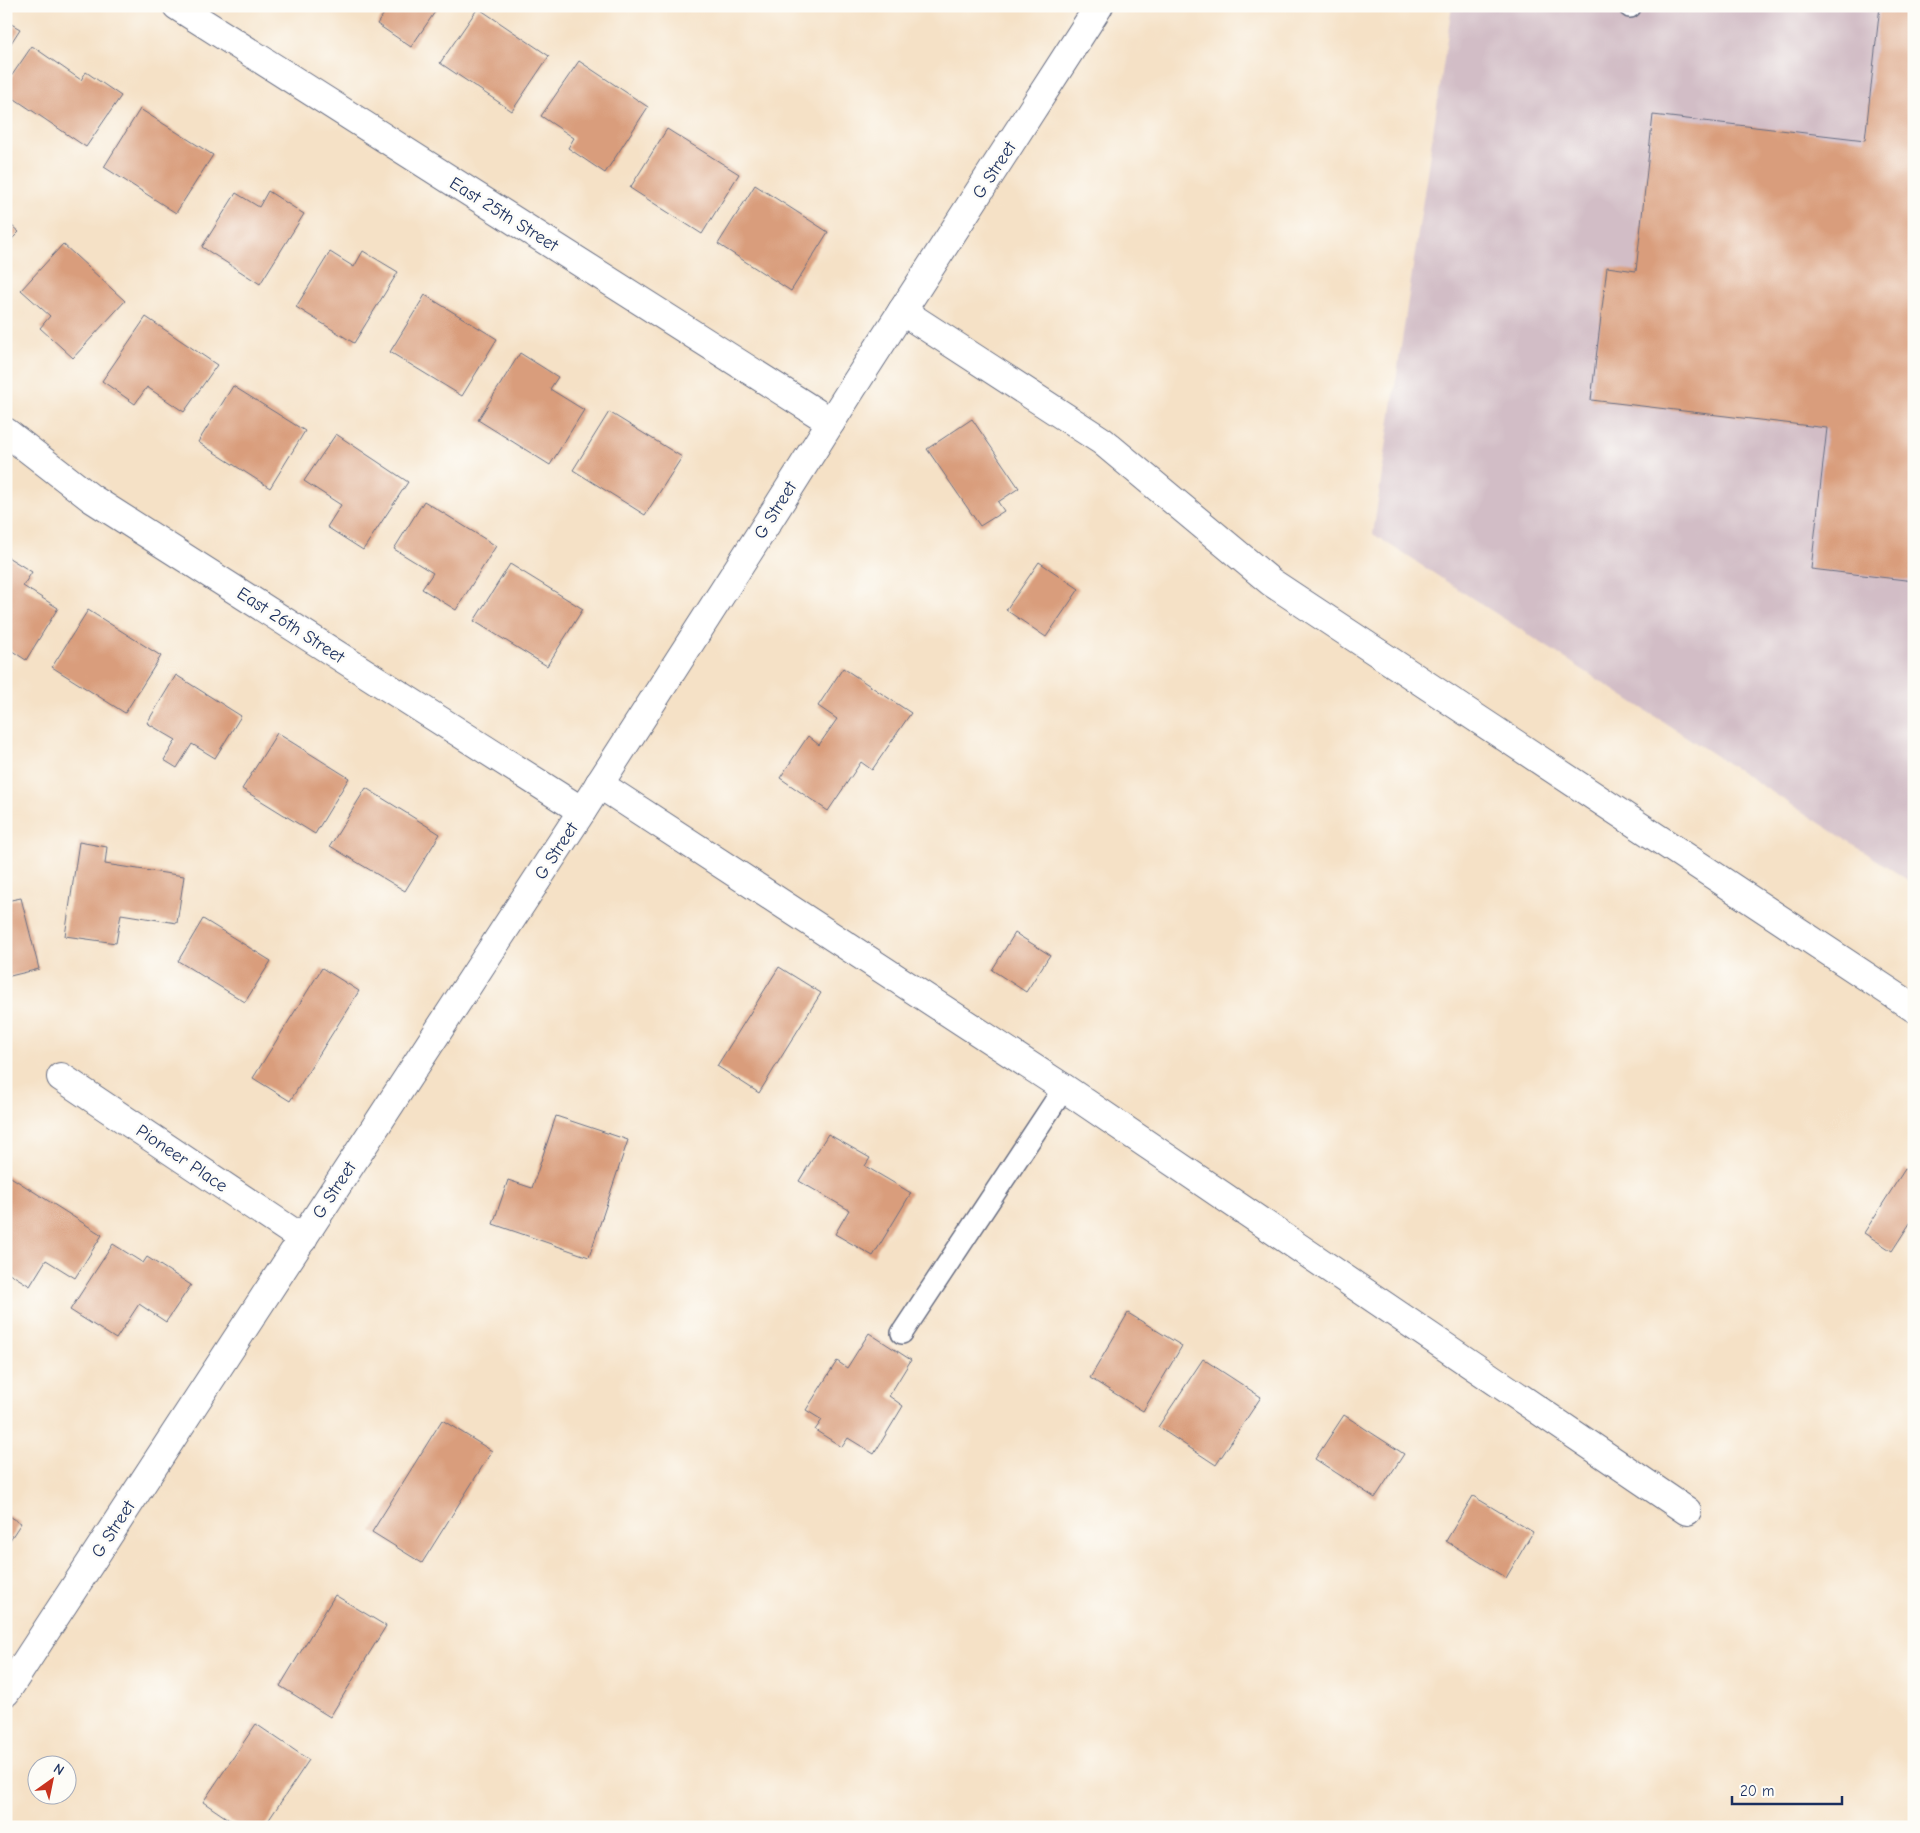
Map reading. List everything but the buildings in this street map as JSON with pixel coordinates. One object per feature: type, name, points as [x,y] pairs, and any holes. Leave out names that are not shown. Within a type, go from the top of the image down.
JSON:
[{"type":"street","name":"East 25th Street","points":[[177,6],[831,422]]},
{"type":"street","name":"G Street","points":[[6,1692],[582,811],[1100,6]]},
{"type":"street","points":[[902,311],[1102,441],[1271,582],[1914,1008]]},
{"type":"street","name":"East 26th Street","points":[[6,432],[92,498],[582,811]]},
{"type":"street","points":[[599,784],[1064,1088],[1687,1511]]},
{"type":"street","name":"Pioneer Place","points":[[62,1077],[303,1239]]},
{"type":"lane","points":[[902,1334],[1064,1088]]},
{"type":"shaded area","points":[[1452,6],[1914,6],[1914,884],[1373,534]]}]
